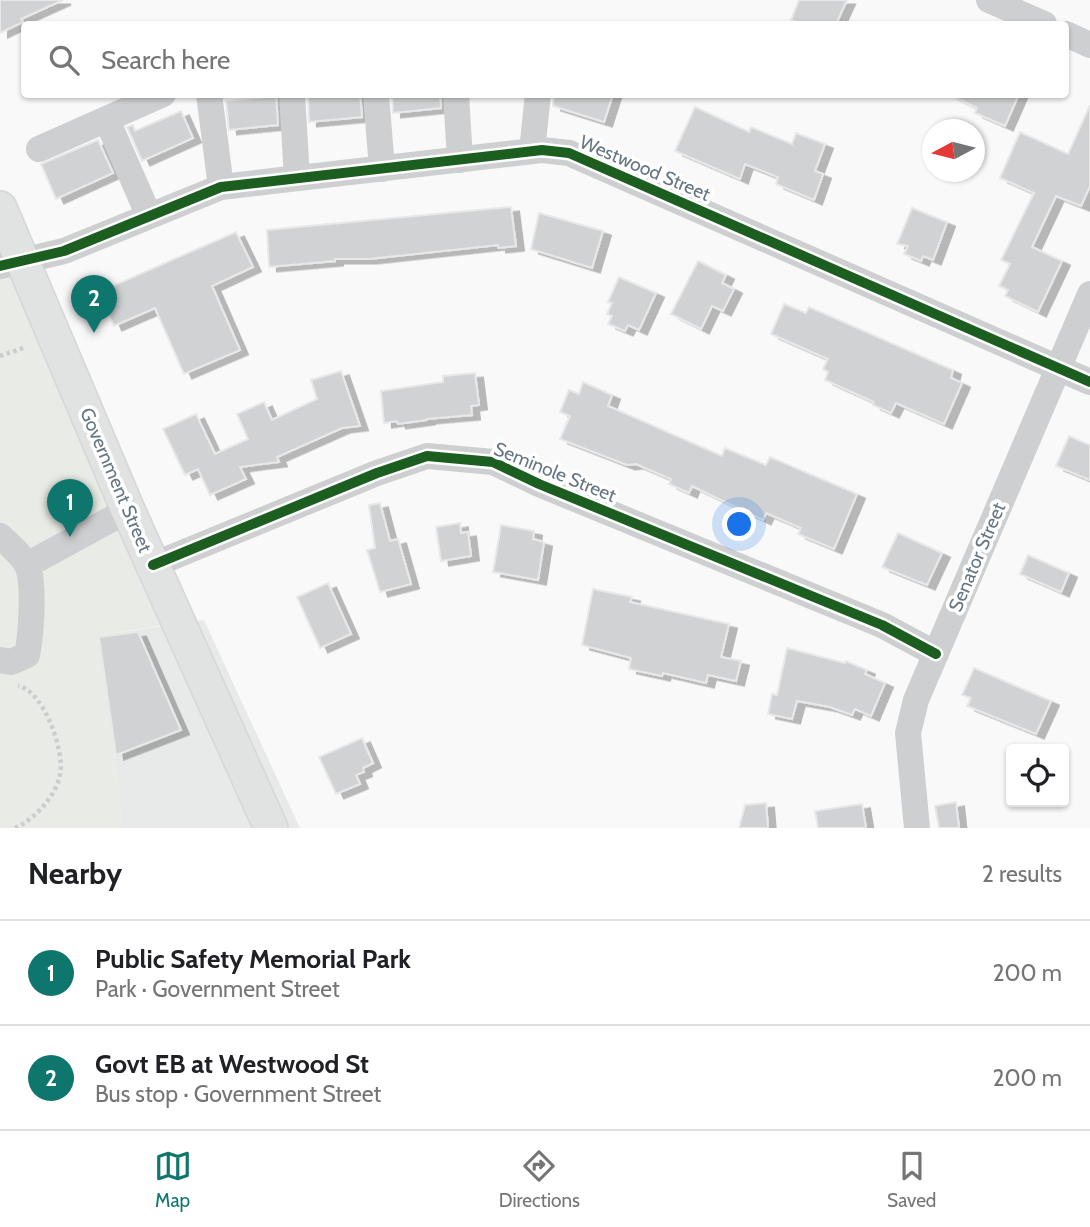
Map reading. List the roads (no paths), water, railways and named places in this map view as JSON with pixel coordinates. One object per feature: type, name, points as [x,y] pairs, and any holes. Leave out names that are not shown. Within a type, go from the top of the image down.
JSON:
[{"type":"main road","name":"Government Street","points":[[0,208],[11,263],[128,510],[271,828]]},
{"type":"street","points":[[989,0],[1037,21]]},
{"type":"street","points":[[1069,35],[1090,45]]},
{"type":"street","points":[[39,149],[154,98]]},
{"type":"street","points":[[210,98],[221,187]]},
{"type":"street","points":[[292,98],[298,178]]},
{"type":"street","points":[[376,98],[382,169]]},
{"type":"street","points":[[456,98],[460,160]]},
{"type":"street","points":[[532,152],[538,98]]},
{"type":"street","points":[[107,120],[149,216]]},
{"type":"street","name":"Westwood Street","points":[[11,263],[61,252],[221,187],[532,152],[569,153],[1090,382]]},
{"type":"street","name":"Senator Street","points":[[917,828],[908,733],[916,700],[1090,294]]},
{"type":"street","name":"Seminole Street","points":[[153,565],[377,473],[427,456],[493,461],[539,484],[882,625],[936,653]]},
{"type":"street","points":[[27,565],[128,510]]},
{"type":"street","points":[[0,536],[27,565],[31,595],[31,637],[27,655],[11,662],[0,660]]},
{"type":"place","name":"Govt EB at Westwood St","points":[[94,333]]},
{"type":"place","name":"Public Safety Memorial Park","points":[[70,537]]}]
